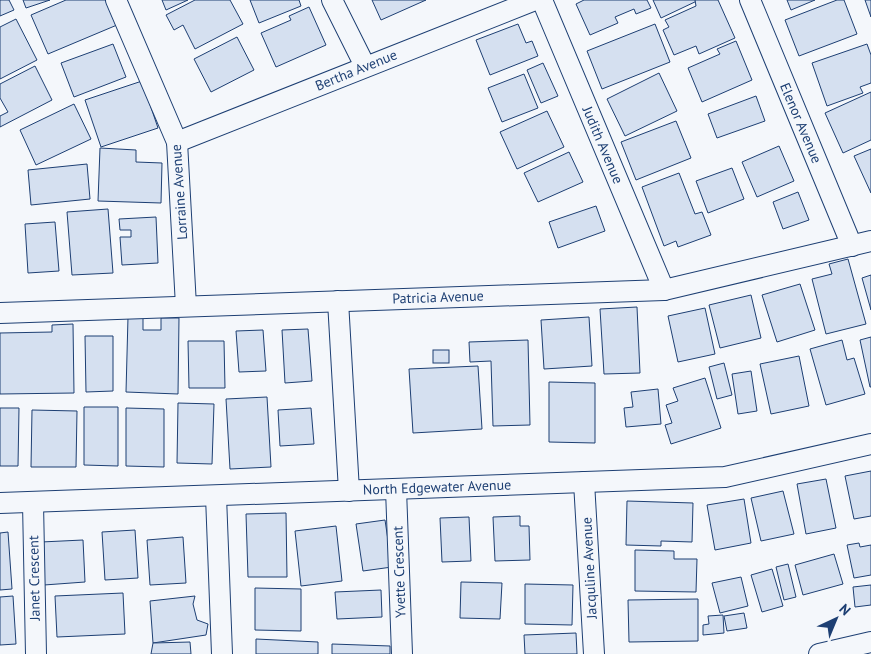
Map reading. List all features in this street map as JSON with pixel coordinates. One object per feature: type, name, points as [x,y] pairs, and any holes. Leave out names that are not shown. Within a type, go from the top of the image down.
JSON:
[{"type":"street","name":"Lorraine Avenue","points":[[116,0],[178,142],[186,306]]},
{"type":"street","points":[[332,0],[364,66]]},
{"type":"street","name":"Bertha Avenue","points":[[178,142],[364,66],[535,0]]},
{"type":"street","name":"Judith Avenue","points":[[542,0],[664,290]]},
{"type":"street","name":"Elenor Avenue","points":[[750,0],[862,244]]},
{"type":"street","name":"Patricia Avenue","points":[[0,313],[664,290],[862,244]]},
{"type":"street","points":[[338,301],[349,491]]},
{"type":"street","name":"North Edgewater Avenue","points":[[0,503],[725,476],[871,444]]},
{"type":"street","name":"Jacquline Avenue","points":[[584,482],[594,654]]},
{"type":"street","name":"Yvette Crescent","points":[[396,489],[402,654]]},
{"type":"street","points":[[216,496],[222,654]]},
{"type":"street","name":"Janet Crescent","points":[[33,503],[36,654]]},
{"type":"street","points":[[819,654],[871,642]]},
{"type":"building","points":[[0,0],[9,0],[14,10],[0,16]]},
{"type":"building","points":[[23,0],[50,0],[26,8]]},
{"type":"building","points":[[66,0],[106,0],[117,25],[48,54],[31,15]]},
{"type":"building","points":[[162,0],[188,0],[166,10]]},
{"type":"building","points":[[195,0],[230,0],[243,24],[195,49],[183,25],[174,30],[166,15]]},
{"type":"building","points":[[250,0],[299,0],[301,6],[259,23]]},
{"type":"building","points":[[372,0],[426,0],[381,20]]},
{"type":"building","points":[[584,0],[647,0],[651,8],[636,14],[634,9],[615,17],[618,23],[590,35],[576,4]]},
{"type":"building","points":[[653,0],[699,0],[661,18]]},
{"type":"building","points":[[695,0],[718,0],[735,38],[699,54],[696,46],[674,55],[663,30],[669,27],[665,20],[696,6]]},
{"type":"building","points":[[787,0],[815,0],[791,10]]},
{"type":"building","points":[[837,0],[844,0],[857,34],[799,56],[785,20]]},
{"type":"building","points":[[865,0],[871,0],[871,17]]},
{"type":"building","points":[[309,7],[326,45],[276,67],[261,33],[291,20],[289,16]]},
{"type":"building","points":[[16,19],[37,60],[0,79],[0,27]]},
{"type":"building","points":[[518,24],[526,43],[532,41],[538,56],[490,75],[476,40]]},
{"type":"building","points":[[655,24],[670,62],[602,89],[587,51]]},
{"type":"building","points":[[237,37],[254,70],[211,92],[194,59]]},
{"type":"building","points":[[736,41],[752,80],[702,102],[688,68],[720,54],[717,49]]},
{"type":"building","points":[[113,44],[126,77],[74,97],[61,63]]},
{"type":"building","points":[[867,44],[871,55],[871,83],[860,87],[863,93],[827,106],[812,63]]},
{"type":"building","points":[[543,63],[558,96],[541,103],[527,70]]},
{"type":"building","points":[[35,66],[52,100],[0,127],[0,116],[8,112],[0,98],[0,84]]},
{"type":"building","points":[[659,73],[677,111],[625,136],[607,99]]},
{"type":"building","points":[[524,74],[538,108],[502,122],[488,88]]},
{"type":"building","points":[[142,81],[158,128],[101,147],[85,100]]},
{"type":"building","points":[[871,92],[871,140],[843,153],[825,113]]},
{"type":"building","points":[[756,96],[765,121],[717,138],[708,114]]},
{"type":"building","points":[[74,104],[91,139],[36,165],[20,130]]},
{"type":"building","points":[[547,111],[564,147],[517,169],[500,132]]},
{"type":"building","points":[[676,121],[691,158],[636,180],[621,142]]},
{"type":"building","points":[[779,146],[794,181],[757,197],[742,162]]},
{"type":"building","points":[[100,148],[136,150],[136,162],[162,163],[161,203],[98,201]]},
{"type":"building","points":[[871,149],[871,193],[854,156]]},
{"type":"building","points":[[569,152],[583,182],[538,202],[524,173]]},
{"type":"building","points":[[87,164],[90,199],[31,205],[28,170]]},
{"type":"building","points":[[732,168],[744,199],[708,213],[696,181]]},
{"type":"building","points":[[679,173],[695,214],[702,212],[711,235],[678,247],[676,241],[664,246],[642,187]]},
{"type":"building","points":[[798,192],[809,220],[783,229],[773,202]]},
{"type":"building","points":[[596,206],[605,231],[558,248],[549,222]]},
{"type":"building","points":[[108,209],[113,273],[72,275],[67,212]]},
{"type":"building","points":[[156,217],[158,263],[122,265],[120,237],[131,237],[131,230],[120,230],[119,219]]},
{"type":"building","points":[[55,222],[59,271],[28,273],[25,224]]},
{"type":"building","points":[[848,259],[866,324],[826,334],[812,279],[832,274],[829,264]]},
{"type":"building","points":[[871,275],[871,310],[862,278]]},
{"type":"building","points":[[800,284],[815,330],[777,342],[762,295]]},
{"type":"building","points":[[751,295],[761,338],[720,348],[709,305]]},
{"type":"building","points":[[637,307],[640,373],[604,374],[600,309]]},
{"type":"building","points":[[705,308],[715,354],[678,362],[668,316]]},
{"type":"building","points":[[128,317],[143,318],[143,330],[161,330],[161,318],[179,318],[178,394],[126,392]]},
{"type":"building","points":[[589,317],[592,366],[544,369],[541,320]]},
{"type":"building","points":[[73,324],[74,393],[0,394],[0,333],[52,332],[52,325]]},
{"type":"building","points":[[308,329],[312,381],[285,383],[282,330]]},
{"type":"building","points":[[263,330],[266,371],[239,372],[236,331]]},
{"type":"building","points":[[85,336],[113,336],[113,391],[86,392]]},
{"type":"building","points":[[871,337],[871,387],[870,387],[860,340]]},
{"type":"building","points":[[528,340],[530,425],[493,426],[491,361],[470,362],[469,342]]},
{"type":"building","points":[[842,340],[847,360],[854,358],[865,394],[826,405],[810,349]]},
{"type":"building","points":[[188,341],[224,341],[225,388],[189,388]]},
{"type":"building","points":[[433,350],[449,350],[449,363],[433,363]]},
{"type":"building","points":[[799,356],[809,406],[771,414],[760,364]]},
{"type":"building","points":[[724,363],[732,395],[717,399],[709,367]]},
{"type":"building","points":[[478,366],[482,429],[413,433],[409,369]]},
{"type":"building","points":[[751,371],[757,411],[738,414],[732,374]]},
{"type":"building","points":[[705,378],[721,428],[671,444],[665,425],[672,423],[666,405],[678,401],[673,388]]},
{"type":"building","points":[[549,382],[595,383],[595,443],[549,442]]},
{"type":"building","points":[[658,389],[661,424],[626,427],[624,408],[633,407],[631,392]]},
{"type":"building","points":[[267,397],[271,467],[230,469],[226,399]]},
{"type":"building","points":[[178,403],[214,404],[212,464],[177,463]]},
{"type":"building","points":[[84,407],[118,407],[118,466],[84,465]]},
{"type":"building","points":[[0,408],[19,408],[18,466],[0,466]]},
{"type":"building","points":[[126,408],[164,409],[164,467],[126,466]]},
{"type":"building","points":[[311,408],[314,444],[280,446],[278,410]]},
{"type":"building","points":[[32,410],[77,411],[76,467],[31,467]]},
{"type":"building","points":[[871,471],[871,516],[854,519],[845,476]]},
{"type":"building","points":[[826,479],[836,528],[806,534],[797,484]]},
{"type":"building","points":[[783,491],[794,534],[761,541],[751,498]]},
{"type":"building","points":[[744,499],[751,543],[715,550],[707,505]]},
{"type":"building","points":[[627,501],[693,503],[692,542],[661,541],[661,546],[626,545]]},
{"type":"building","points":[[286,513],[287,577],[248,577],[246,514]]},
{"type":"building","points":[[520,516],[520,526],[529,526],[530,560],[495,561],[493,517]]},
{"type":"building","points":[[469,517],[471,561],[442,562],[440,518]]},
{"type":"building","points":[[385,520],[392,567],[363,571],[356,524]]},
{"type":"building","points":[[336,526],[342,581],[301,586],[295,531]]},
{"type":"building","points":[[135,530],[138,578],[105,580],[102,532]]},
{"type":"building","points":[[8,532],[12,589],[0,590],[0,533]]},
{"type":"building","points":[[183,537],[186,583],[150,585],[147,540]]},
{"type":"building","points":[[83,540],[85,582],[44,585],[41,542]]},
{"type":"building","points":[[859,543],[860,547],[871,545],[871,575],[854,578],[847,545]]},
{"type":"building","points":[[635,550],[674,551],[674,559],[697,559],[696,592],[635,591]]},
{"type":"building","points":[[834,554],[843,584],[803,595],[795,565]]},
{"type":"building","points":[[788,564],[796,597],[784,600],[776,567]]},
{"type":"building","points":[[772,569],[783,606],[762,612],[751,575]]},
{"type":"building","points":[[741,577],[748,606],[720,613],[712,583]]},
{"type":"building","points":[[461,582],[502,583],[500,619],[460,618]]},
{"type":"building","points":[[525,584],[573,585],[572,625],[525,624]]},
{"type":"building","points":[[871,585],[871,605],[855,607],[853,587]]},
{"type":"building","points":[[255,588],[301,589],[301,631],[255,630]]},
{"type":"building","points":[[381,590],[382,617],[337,619],[335,592]]},
{"type":"building","points":[[123,593],[125,634],[57,637],[55,596]]},
{"type":"building","points":[[13,596],[16,644],[0,645],[0,597]]},
{"type":"building","points":[[195,596],[193,604],[197,620],[208,624],[206,635],[153,643],[150,601]]},
{"type":"building","points":[[698,599],[698,641],[629,642],[628,600]]},
{"type":"building","points":[[744,613],[747,628],[727,631],[724,616]]},
{"type":"building","points":[[723,615],[724,633],[703,635],[703,625],[709,624],[708,616]]},
{"type":"building","points":[[576,633],[577,654],[525,654],[524,635]]},
{"type":"building","points":[[256,639],[318,642],[318,654],[256,654]]},
{"type":"building","points":[[190,642],[191,654],[151,654],[153,643]]},
{"type":"building","points":[[332,644],[390,646],[390,654],[332,654]]}]
